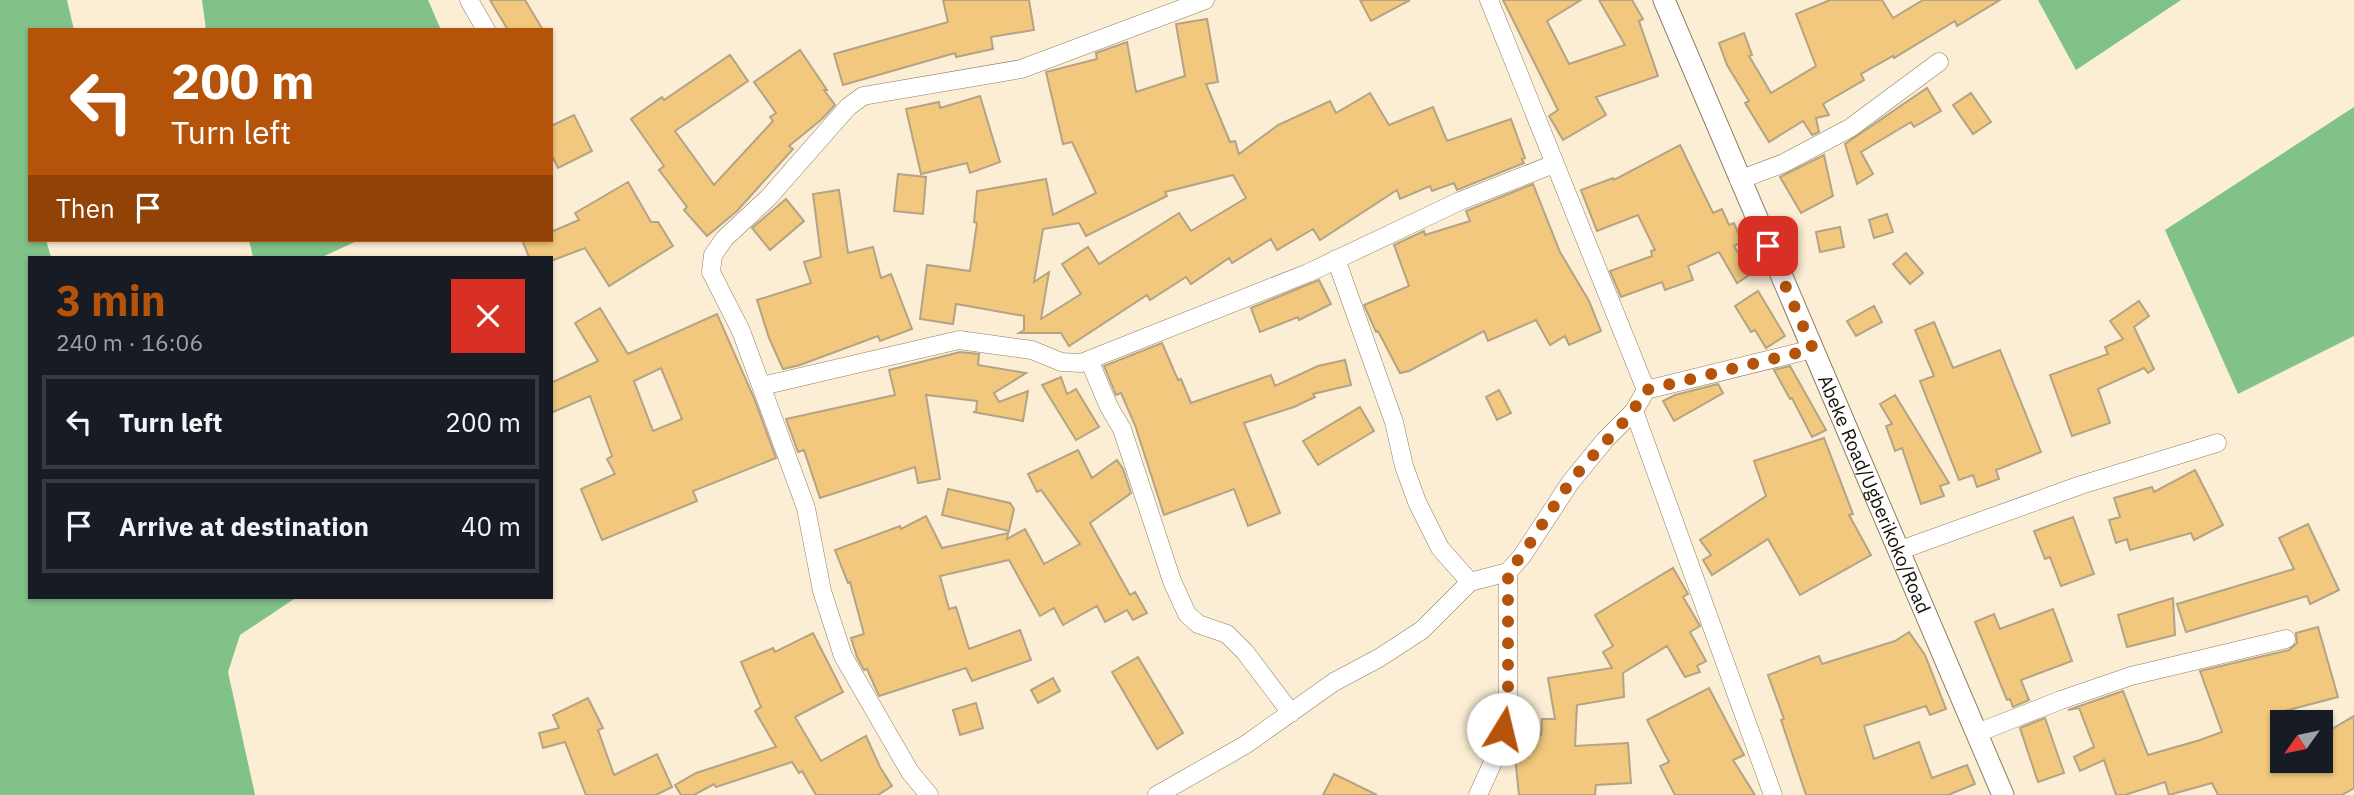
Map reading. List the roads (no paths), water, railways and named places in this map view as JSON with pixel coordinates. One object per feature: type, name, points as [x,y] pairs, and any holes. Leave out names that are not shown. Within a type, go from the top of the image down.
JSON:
[{"type":"street","points":[[469,0],[485,28]]},
{"type":"street","points":[[929,795],[910,772],[843,656],[822,591],[806,508],[741,331],[711,272],[713,255],[724,238],[768,198],[848,107],[863,96],[1021,69],[1205,0]]},
{"type":"street","points":[[1489,0],[1646,390]]},
{"type":"street","name":"Abeke Road/Ugberikoko/Road","points":[[1664,0],[2003,795]]},
{"type":"street","points":[[1740,180],[1784,163],[1850,128],[1939,62]]},
{"type":"street","points":[[762,386],[960,340],[1032,350],[1061,362],[1081,363],[1336,259],[1461,201],[1554,164]]},
{"type":"street","points":[[1336,259],[1394,422],[1404,466],[1417,502],[1440,548],[1470,582]]},
{"type":"street","points":[[1157,795],[1245,745],[1335,682],[1422,630],[1470,582],[1508,572],[1522,556],[1570,483],[1605,440],[1634,411],[1646,390],[1813,349]]},
{"type":"street","points":[[1089,360],[1109,407],[1122,429],[1172,581],[1187,614],[1198,624],[1227,634],[1245,652],[1291,713]]},
{"type":"street","points":[[1634,411],[1773,795]]},
{"type":"street","points":[[1898,551],[2081,485],[2217,443]]},
{"type":"street","points":[[1478,795],[1498,751],[1508,708],[1508,572]]},
{"type":"street","points":[[1977,733],[2131,676],[2286,639]]}]
